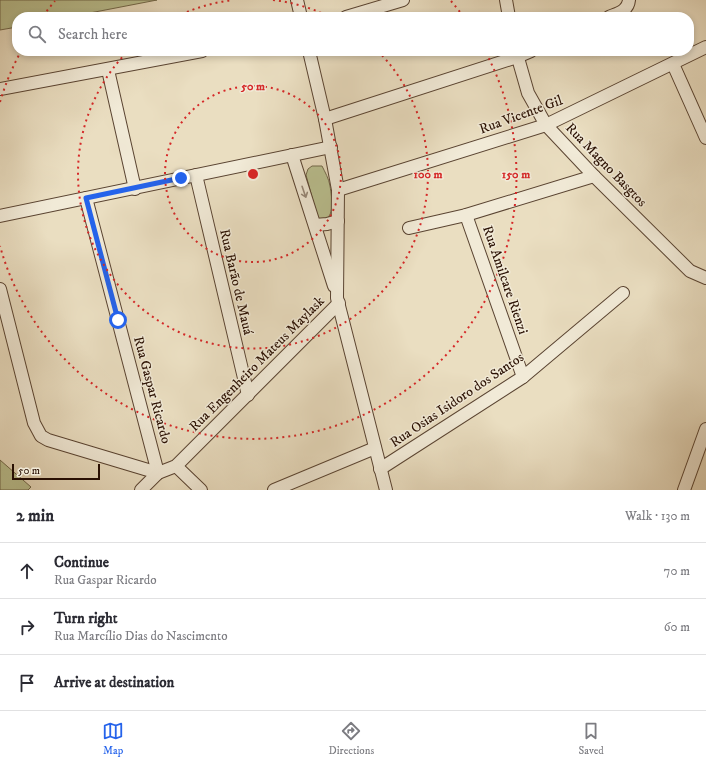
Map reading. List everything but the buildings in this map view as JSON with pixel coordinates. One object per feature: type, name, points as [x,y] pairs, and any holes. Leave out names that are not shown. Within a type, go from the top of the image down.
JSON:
[{"type":"street","points":[[297,0],[300,12]]},
{"type":"street","points":[[362,12],[402,0]]},
{"type":"street","points":[[506,0],[508,12]]},
{"type":"street","points":[[620,12],[625,10],[629,5],[629,0]]},
{"type":"street","name":"Rua Vicente Gil","points":[[694,53],[706,47]]},
{"type":"street","points":[[0,89],[177,56]]},
{"type":"street","points":[[310,56],[331,147],[338,190],[338,300]]},
{"type":"street","points":[[325,119],[510,56]]},
{"type":"street","name":"Rua Magno Basgtos","points":[[517,56],[528,93],[546,125],[594,176],[690,271],[706,278]]},
{"type":"street","name":"Rua Vicente Gil","points":[[338,190],[546,125],[689,56]]},
{"type":"street","points":[[673,64],[706,138]]},
{"type":"street","points":[[108,70],[135,189]]},
{"type":"street","points":[[0,216],[331,147]]},
{"type":"street","points":[[292,156],[338,300],[386,490]]},
{"type":"street","name":"Rua Barão de Mauá","points":[[196,175],[248,395]]},
{"type":"street","points":[[409,228],[466,215],[594,176]]},
{"type":"street","name":"Rua Gaspar Ricardo","points":[[86,198],[158,473]]},
{"type":"street","name":"Rua Amilcare Rienzi","points":[[466,215],[522,376]]},
{"type":"street","points":[[315,225],[338,221]]},
{"type":"street","points":[[0,288],[34,423],[41,436],[48,440],[158,473]]},
{"type":"street","name":"Rua Osias Isidoro dos Santos","points":[[380,469],[522,376],[623,293]]},
{"type":"street","name":"Rua Engenheiro Mateus Maylask","points":[[141,490],[158,473],[176,466],[248,395],[338,300]]},
{"type":"street","points":[[684,490],[706,429]]},
{"type":"street","points":[[274,490],[375,448]]},
{"type":"street","points":[[176,466],[201,490]]},
{"type":"green space","points":[[0,0],[157,0],[95,12],[12,12],[12,28],[0,30]]},
{"type":"green space","points":[[312,166],[322,166],[329,183],[332,197],[332,209],[328,218],[324,220],[318,219],[306,175],[308,169]]},
{"type":"green space","points":[[0,460],[31,487],[28,490],[0,490]]},
{"type":"route","points":[[118,320],[86,198],[135,189],[181,178]]}]
